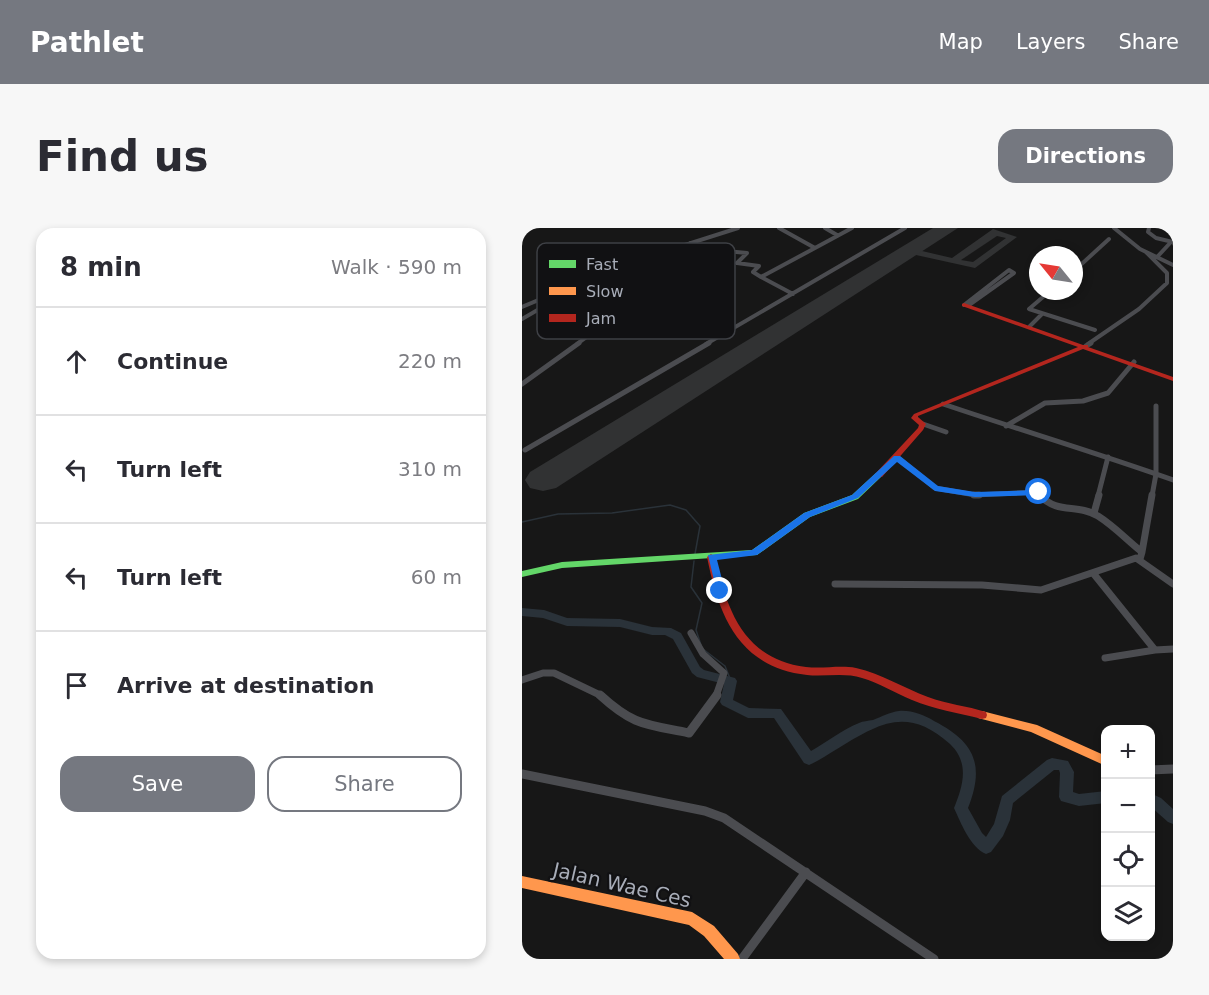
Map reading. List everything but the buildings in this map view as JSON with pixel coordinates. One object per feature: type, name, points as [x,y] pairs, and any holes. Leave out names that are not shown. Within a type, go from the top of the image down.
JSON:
[{"type":"main road","points":[[967,305],[1053,336]]},
{"type":"main road","points":[[967,305],[1173,377]]},
{"type":"main road","points":[[522,574],[562,565],[754,553],[807,515],[855,497],[897,458],[923,424],[914,417],[1084,346]]},
{"type":"main road","points":[[711,557],[715,580],[736,635],[754,652],[774,663],[804,671],[855,672],[925,700],[1047,733],[1101,760]]},
{"type":"main road","name":"Jalan Wae Ces","points":[[522,882],[684,916],[704,926],[728,957]]},
{"type":"street","points":[[690,243],[738,228]]},
{"type":"street","points":[[779,228],[815,248]]},
{"type":"street","points":[[825,228],[837,235]]},
{"type":"street","points":[[761,277],[852,228]]},
{"type":"street","points":[[735,328],[905,228]]},
{"type":"street","points":[[1084,346],[1139,309],[1167,283],[1167,273],[1146,252],[1114,228]]},
{"type":"street","points":[[1149,228],[1148,232],[1156,238],[1172,242]]},
{"type":"street","points":[[1083,263],[1109,239]]},
{"type":"street","points":[[1158,256],[1172,242]]},
{"type":"street","points":[[735,252],[747,253],[737,263],[759,266],[753,272],[793,294]]},
{"type":"street","points":[[1146,252],[1173,265]]},
{"type":"street","points":[[1009,270],[1014,273],[967,305],[1009,270]]},
{"type":"street","points":[[1039,300],[1030,308],[1042,314],[1095,330]]},
{"type":"street","points":[[522,307],[537,301]]},
{"type":"street","points":[[522,319],[537,310]]},
{"type":"street","points":[[1030,326],[1042,314]]},
{"type":"street","points":[[522,384],[584,339]]},
{"type":"street","points":[[525,450],[716,339]]},
{"type":"street","points":[[1006,426],[1045,404],[1083,401],[1108,393],[1133,363]]},
{"type":"street","points":[[943,404],[1006,426],[1081,447],[1173,480]]},
{"type":"street","points":[[1141,556],[1156,474],[1156,406]]},
{"type":"street","points":[[923,424],[946,432]]},
{"type":"street","points":[[1094,513],[1108,457]]},
{"type":"street","points":[[897,458],[935,488],[975,495],[1036,492],[1049,506],[1094,513],[1173,584]]},
{"type":"street","points":[[835,584],[982,585],[1041,590],[1141,556]]},
{"type":"street","points":[[1093,573],[1155,650]]},
{"type":"street","points":[[522,680],[543,673],[554,673],[599,694],[623,716],[635,722],[689,733],[717,695],[724,673],[708,660],[691,633]]},
{"type":"street","points":[[1105,658],[1173,649]]},
{"type":"street","points":[[1155,770],[1173,769]]},
{"type":"street","points":[[522,774],[705,811],[735,825],[934,959]]},
{"type":"street","points":[[742,959],[806,873]]},
{"type":"waterway","points":[[522,522],[558,514],[612,513],[670,505],[686,510],[700,526],[695,554]]},
{"type":"waterway","points":[[694,561],[691,587],[702,603],[696,630],[701,645]]},
{"type":"waterway","points":[[522,612],[544,614],[567,622],[620,623],[652,631],[667,631],[677,636],[696,670],[701,674],[731,681],[726,702],[748,713],[777,713],[809,759],[863,727],[891,718],[908,716],[927,723],[950,737],[965,753],[969,762],[970,783],[961,808],[977,838],[986,847],[1001,826],[1007,800],[1052,764],[1063,765],[1067,772],[1066,797],[1079,800],[1101,798]]},
{"type":"waterway","points":[[703,649],[725,666],[731,681]]},
{"type":"waterway","points":[[1155,802],[1173,818]]},
{"type":"taxiway","points":[[993,232],[1013,237],[975,265],[953,261],[994,234],[993,232]]},
{"type":"taxiway","points":[[916,248],[919,253],[953,261]]},
{"type":"runway","points":[[543,480],[948,228]]},
{"type":"traffic: fast","points":[[522,574],[562,565],[754,553],[807,515],[855,497],[879,475]]},
{"type":"traffic: slow","points":[[982,715],[1033,728],[1101,759]]},
{"type":"traffic: slow","points":[[522,882],[692,919],[709,931],[733,959]]},
{"type":"traffic: jam","points":[[964,305],[1173,379]]},
{"type":"traffic: jam","points":[[879,475],[921,429],[923,424],[914,418],[916,415],[1086,346]]},
{"type":"traffic: jam","points":[[711,557],[715,578],[728,616],[750,646],[765,658],[783,666],[805,671],[849,671],[864,674],[915,697],[945,707],[982,715]]},
{"type":"route","points":[[720,591],[715,580],[711,557],[745,555],[760,550],[807,515],[855,497],[897,458],[935,488],[975,495],[1039,492]]}]
